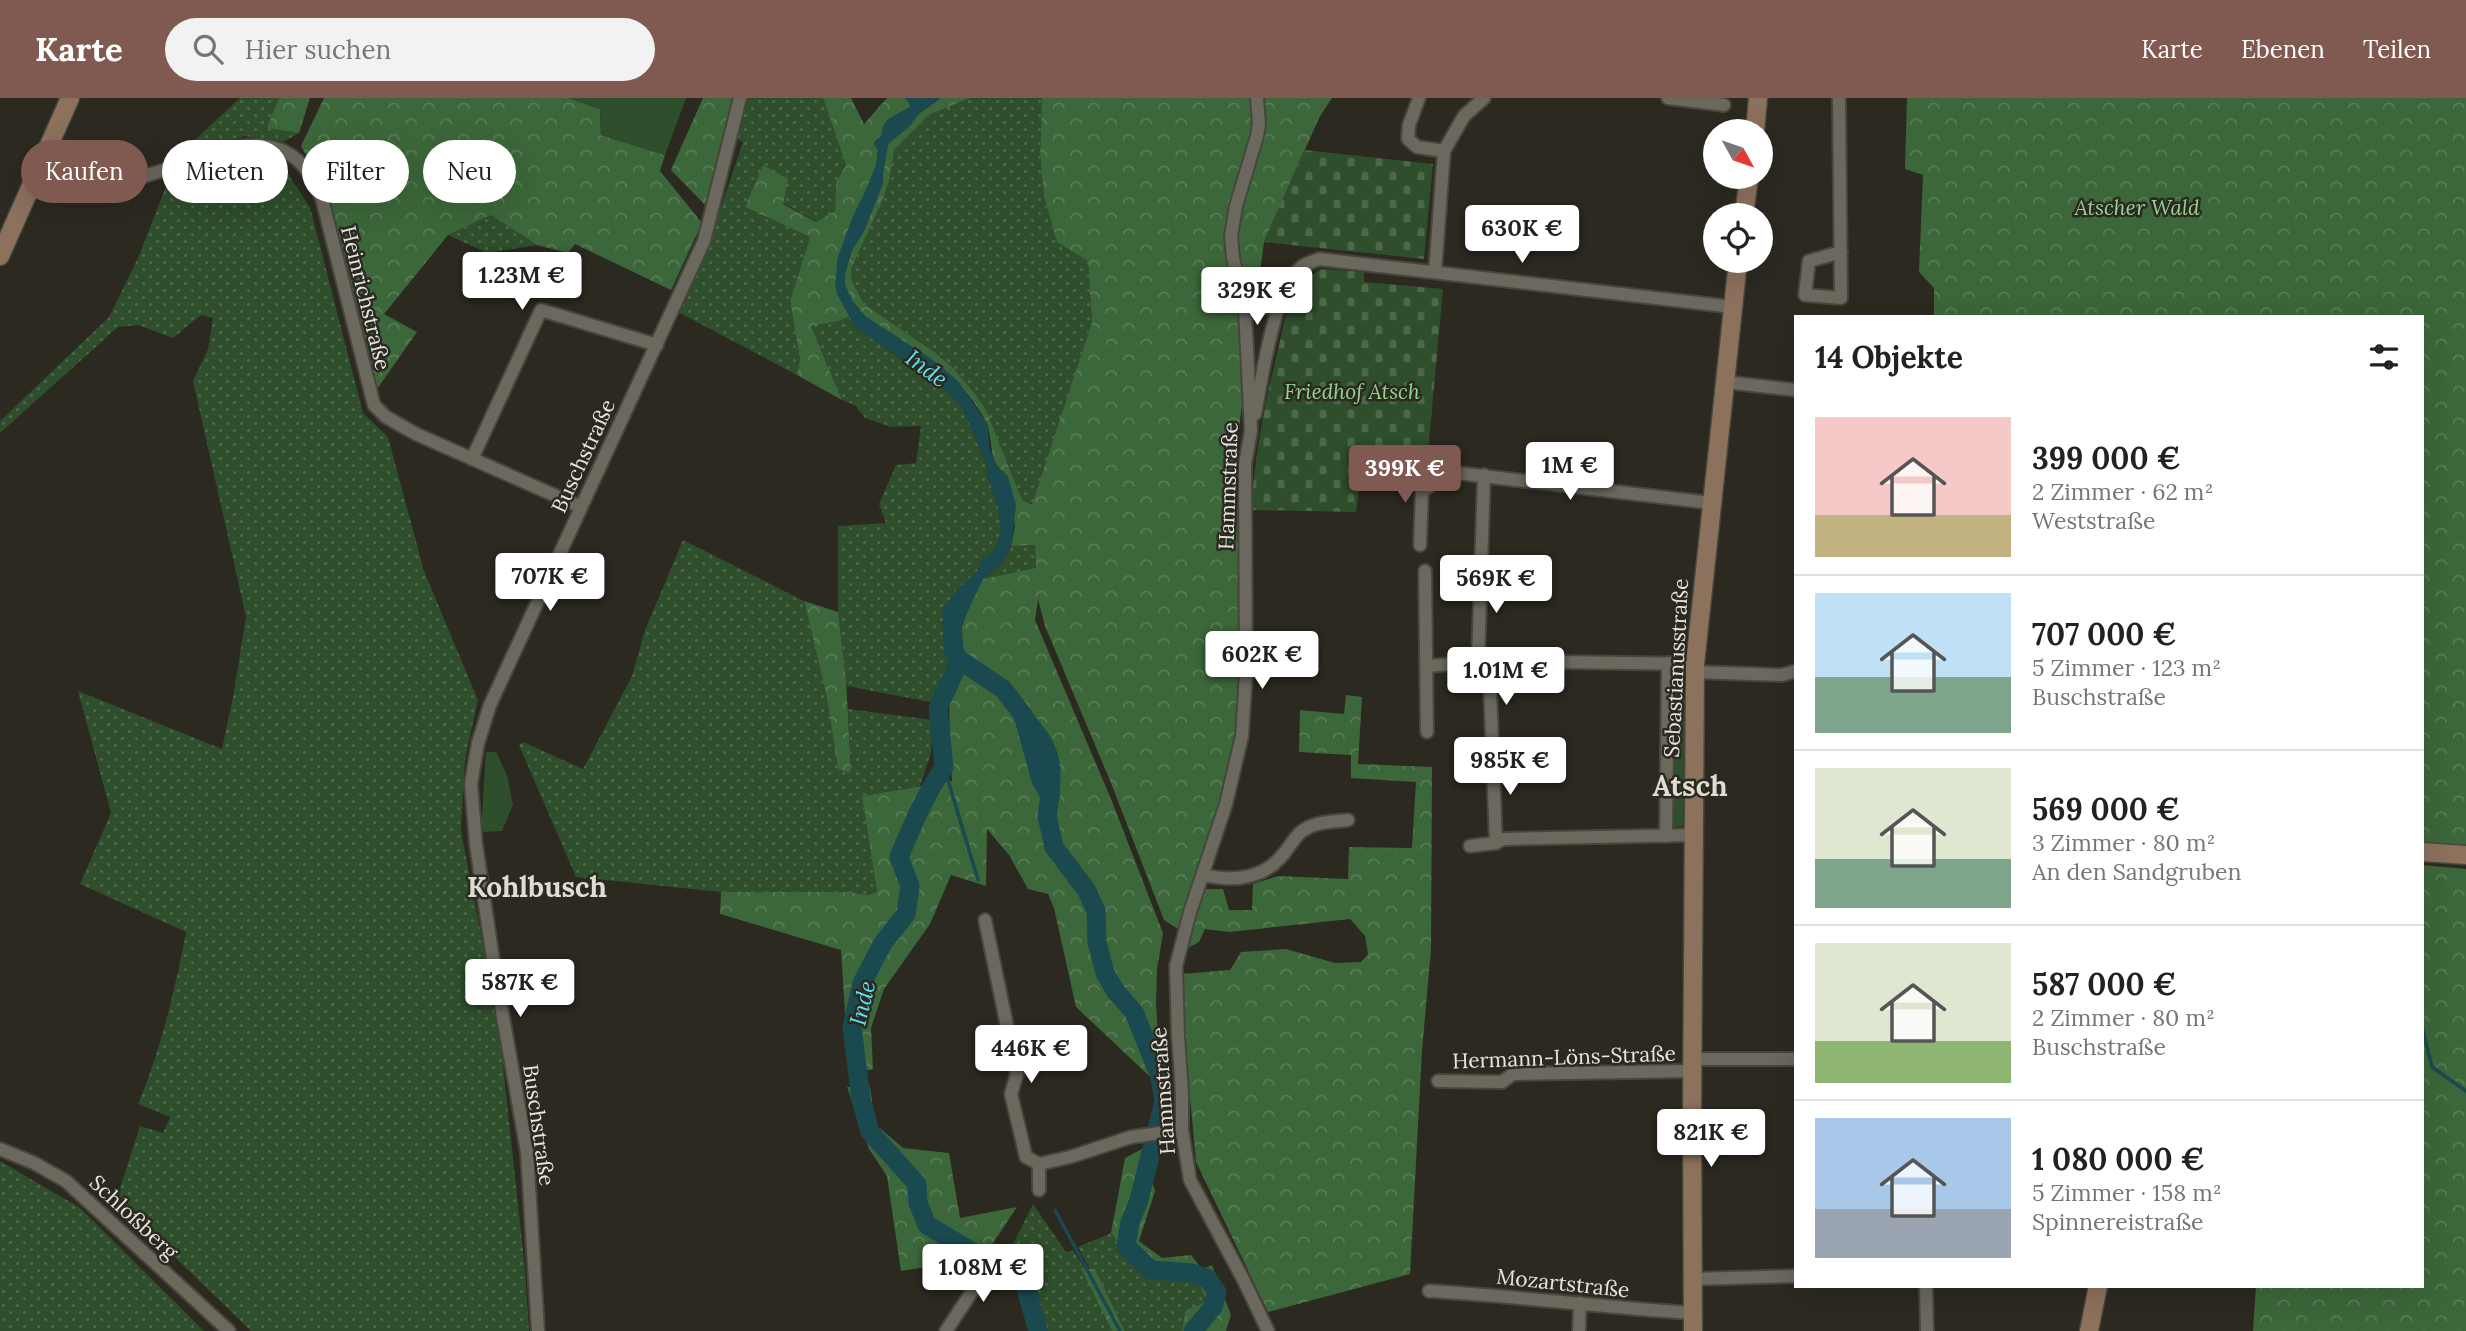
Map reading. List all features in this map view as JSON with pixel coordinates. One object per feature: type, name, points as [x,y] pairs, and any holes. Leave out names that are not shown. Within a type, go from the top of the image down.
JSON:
[{"type":"main road","points":[[52,140],[70,98]]},
{"type":"main road","points":[[1756,119],[1759,98]]},
{"type":"main road","points":[[0,257],[4,235],[22,203]]},
{"type":"main road","name":"Sebastianusstraße","points":[[1693,1322],[1695,668],[1737,273]]},
{"type":"main road","points":[[2424,852],[2466,855]]},
{"type":"main road","points":[[2089,1331],[2098,1288]]},
{"type":"street","name":"Buschstraße","points":[[538,1331],[527,1152],[494,966],[476,844],[471,784],[478,743],[490,705],[704,242],[740,98]]},
{"type":"street","name":"Hammstraße","points":[[1257,98],[1257,136],[1236,206],[1231,236],[1245,309],[1251,431],[1245,475],[1246,674],[1242,736],[1229,794],[1176,966],[1182,1094],[1175,1130],[1190,1180],[1268,1331]]},
{"type":"street","points":[[1419,98],[1409,125],[1408,139],[1417,148],[1444,151]]},
{"type":"street","points":[[1435,272],[1444,151],[1464,116],[1484,98]]},
{"type":"street","points":[[1676,98],[1724,105]]},
{"type":"street","points":[[1839,98],[1841,252]]},
{"type":"street","name":"Heinrichstraße","points":[[148,175],[249,144],[271,146],[292,155],[314,177],[322,199],[374,405],[396,424],[581,507]]},
{"type":"street","points":[[1251,431],[1278,307],[1289,284],[1303,266],[1319,260],[1733,307]]},
{"type":"street","points":[[1245,309],[1278,307]]},
{"type":"street","points":[[472,460],[541,310],[657,345]]},
{"type":"street","points":[[1725,382],[1794,390]]},
{"type":"street","points":[[1420,545],[1422,491],[1429,487],[1431,470],[1712,503]]},
{"type":"street","points":[[1484,475],[1480,568],[1496,843]]},
{"type":"street","points":[[1425,571],[1427,733]]},
{"type":"street","points":[[1427,666],[1484,661],[1668,663],[1695,668],[1782,675],[1794,672]]},
{"type":"street","name":"Sebastianusstraße","points":[[1666,836],[1668,663]]},
{"type":"street","points":[[1203,875],[1224,880],[1248,877],[1269,869],[1302,832],[1318,823],[1348,820]]},
{"type":"street","points":[[1470,846],[1496,843],[1503,839],[1693,835]]},
{"type":"street","points":[[985,920],[1017,1074],[1011,1094],[1026,1157],[1039,1164],[1131,1137],[1175,1130]]},
{"type":"street","name":"Hermann-Löns-Straße","points":[[1438,1081],[1502,1082],[1513,1074],[1794,1059]]},
{"type":"street","name":"Schloßberg","points":[[0,1149],[34,1163],[66,1181],[229,1331]]},
{"type":"street","points":[[1039,1164],[1039,1190]]},
{"type":"street","points":[[972,1266],[975,1287]]},
{"type":"street","points":[[946,1331],[987,1272]]},
{"type":"street","points":[[1693,1279],[1794,1276]]},
{"type":"street","points":[[1926,1288],[1927,1331]]},
{"type":"street","name":"Mozartstraße","points":[[1429,1291],[1580,1303],[1693,1322]]},
{"type":"street","points":[[1579,1331],[1580,1303]]},
{"type":"green space","points":[[240,98],[279,98],[268,128],[299,133],[286,140],[245,136],[233,140],[195,140]]},
{"type":"green space","points":[[279,98],[310,98],[299,133],[267,128]]},
{"type":"green space","points":[[324,98],[569,98],[600,109],[601,135],[665,155],[660,171],[702,223],[671,290],[575,244],[568,253],[537,245],[491,215],[448,235],[384,314],[417,332],[377,389],[330,203],[409,203],[409,140],[304,140]]},
{"type":"green space","points":[[569,98],[686,98],[665,155],[601,135],[600,109]]},
{"type":"green space","points":[[703,98],[734,98],[710,210],[671,170]]},
{"type":"green space","points":[[743,98],[823,98],[846,165],[836,182],[835,211],[817,222],[783,203],[745,207],[810,237],[790,301],[800,361],[797,375],[678,312],[706,251],[743,142],[735,138]]},
{"type":"green space","points":[[823,98],[851,98],[864,124],[887,98],[906,98],[911,106],[885,123],[882,134],[874,143],[878,150],[876,166],[838,257],[839,288],[850,316],[839,321],[811,326],[842,400],[797,375],[800,360],[790,301],[810,237],[745,207],[763,165],[788,179],[783,204],[816,222],[835,211],[836,182],[846,165]]},
{"type":"green space","points":[[941,98],[970,98],[929,115],[894,150],[883,199],[851,269],[852,281],[864,304],[933,351],[952,367],[975,394],[987,412],[1022,500],[1032,505],[1092,322],[1088,261],[1057,242],[1044,197],[1040,154],[1042,98],[1332,98],[1319,118],[1264,242],[1237,443],[1242,641],[1237,724],[1232,760],[1211,840],[1181,931],[1164,920],[1111,783],[1045,626],[1038,599],[1035,620],[1111,799],[1163,933],[1157,969],[1156,1004],[1161,1087],[1076,1007],[1054,908],[1048,894],[1028,889],[1009,855],[987,829],[986,886],[951,875],[930,924],[884,989],[871,1028],[873,1069],[849,1075],[841,950],[720,914],[721,892],[849,892],[868,895],[877,892],[862,796],[952,781],[949,727],[951,677],[961,629],[983,579],[1036,568],[1035,545],[1011,546],[1015,526],[1004,472],[996,463],[988,428],[977,406],[961,386],[936,363],[865,316],[849,297],[845,286],[845,274],[853,246],[864,231],[883,183],[888,144],[921,112]]},
{"type":"green space","points":[[970,98],[1042,98],[1040,154],[1044,197],[1057,242],[1088,261],[1092,322],[1033,506],[1022,500],[987,412],[933,351],[864,304],[852,281],[851,269],[872,222],[894,150],[929,115]]},
{"type":"green space","name":"Atscher Wald","points":[[1907,98],[2466,98],[2466,848],[2424,845],[2424,315],[1934,315],[1934,288],[1919,272],[1923,175],[1905,169]]},
{"type":"green space","points":[[1304,150],[1433,164],[1424,259],[1264,242]]},
{"type":"green space","points":[[288,174],[302,195],[302,203],[307,203],[310,207],[363,413],[388,437],[424,571],[478,700],[465,759],[461,831],[499,1028],[525,1269],[529,1331],[251,1331],[116,1200],[140,1126],[163,1133],[170,1117],[138,1104],[167,1019],[186,932],[80,884],[111,813],[78,691],[222,749],[246,617],[193,381],[208,349],[213,318],[201,315],[173,338],[138,325],[118,327],[0,433],[0,421],[109,317],[139,256],[162,197],[162,203],[288,203]]},
{"type":"green space","points":[[491,215],[537,245],[487,253],[448,235]]},
{"type":"green space","name":"Friedhof Atsch","points":[[1321,269],[1364,272],[1364,282],[1443,289],[1427,463],[1399,460],[1397,478],[1361,474],[1356,512],[1251,510],[1261,428],[1285,317],[1297,290]]},
{"type":"green space","points":[[850,316],[855,327],[941,386],[963,408],[988,468],[987,475],[998,506],[1001,529],[999,541],[992,553],[982,560],[972,578],[956,591],[942,623],[951,655],[950,668],[938,686],[935,703],[847,686],[838,612],[838,526],[886,523],[879,504],[896,465],[916,463],[921,426],[891,427],[865,418],[856,406],[842,400],[811,326],[839,321]]},
{"type":"green space","points":[[683,540],[804,601],[826,693],[838,769],[851,772],[848,709],[933,720],[931,753],[920,786],[862,796],[877,892],[868,895],[849,892],[721,892],[576,877],[519,745],[523,742],[583,769],[632,676],[645,630]]},
{"type":"green space","points":[[1035,545],[1036,569],[983,579],[1002,563],[1011,546]]},
{"type":"green space","points":[[804,601],[838,612],[846,679],[851,773],[838,769],[826,693]]},
{"type":"green space","points":[[1679,669],[1687,680],[1688,825],[1673,827],[1670,671]]},
{"type":"green space","points":[[1346,695],[1362,697],[1358,764],[1432,767],[1431,949],[1422,1051],[1410,1274],[1268,1312],[1196,1162],[1184,1032],[1182,974],[1230,970],[1241,952],[1286,949],[1335,963],[1361,962],[1368,954],[1365,936],[1350,919],[1229,932],[1205,929],[1199,942],[1184,950],[1204,889],[1223,889],[1229,910],[1252,910],[1253,884],[1278,876],[1348,879],[1349,847],[1412,848],[1416,782],[1351,778],[1351,755],[1299,752],[1300,710],[1344,714]]},
{"type":"green space","points":[[486,752],[496,752],[507,775],[513,805],[502,831],[481,832]]},
{"type":"green space","points":[[2424,865],[2466,869],[2466,1331],[2253,1331],[2256,1288],[2424,1288]]},
{"type":"green space","points":[[847,1087],[870,1087],[875,1124],[903,1148],[949,1153],[960,1218],[1017,1207],[977,1267],[968,1260],[901,1271],[887,1176],[869,1149]]},
{"type":"green space","points":[[1159,1140],[1152,1181],[1155,1191],[1139,1241],[1162,1258],[1191,1255],[1202,1269],[1212,1265],[1231,1315],[1226,1331],[1182,1331],[1186,1310],[1207,1302],[1200,1285],[1163,1277],[1133,1262],[1111,1233],[1125,1158]]},
{"type":"green space","points":[[0,1161],[80,1208],[204,1331],[0,1331]]},
{"type":"green space","points":[[1033,1204],[1066,1252],[1073,1250],[1084,1268],[1112,1331],[1041,1331],[1023,1260],[1010,1250]]},
{"type":"green space","points":[[1111,1233],[1133,1262],[1163,1277],[1200,1285],[1207,1302],[1182,1331],[1125,1331],[1095,1269],[1089,1268],[1078,1247]]},
{"type":"green space","points":[[1081,1268],[1095,1269],[1125,1331],[1112,1331]]},
{"type":"water","points":[[905,98],[941,98],[921,111],[910,126],[888,144],[883,183],[864,231],[850,254],[845,285],[854,304],[865,316],[930,358],[958,381],[988,425],[989,446],[996,466],[1008,476],[1016,505],[1012,542],[1002,563],[983,579],[959,630],[945,635],[942,610],[956,591],[978,570],[982,560],[992,553],[999,541],[1001,529],[998,506],[987,475],[988,468],[963,408],[941,386],[855,327],[835,286],[838,257],[876,166],[878,150],[874,144],[882,134],[885,123],[911,106]]},
{"type":"waterway","name":"Inde","points":[[957,607],[952,623],[954,652],[960,660],[1003,689],[1023,715],[1041,780],[1050,796],[1047,816],[1054,847],[1087,891],[1096,911],[1097,942],[1105,973],[1116,992],[1134,1012],[1160,1077],[1164,1101],[1139,1200],[1130,1222],[1126,1246],[1151,1270],[1192,1273],[1207,1278],[1217,1292],[1213,1307],[1193,1331]]},
{"type":"waterway","name":"Inde","points":[[960,660],[938,708],[944,767],[925,800],[899,857],[910,886],[906,914],[883,943],[862,983],[852,1027],[861,1099],[870,1132],[917,1184],[918,1203],[927,1225],[988,1261],[1019,1265],[1038,1331]]},
{"type":"waterway","name":"Inde","points":[[1025,719],[1040,738],[1048,754],[1051,772],[1050,796]]},
{"type":"waterway","points":[[944,767],[978,880]]},
{"type":"waterway","points":[[2424,1035],[2432,1067],[2466,1091]]},
{"type":"waterway","points":[[1055,1210],[1120,1331]]},
{"type":"district","name":"Atsch","points":[[1690,786]]},
{"type":"district","name":"Kohlbusch","points":[[537,887]]}]
